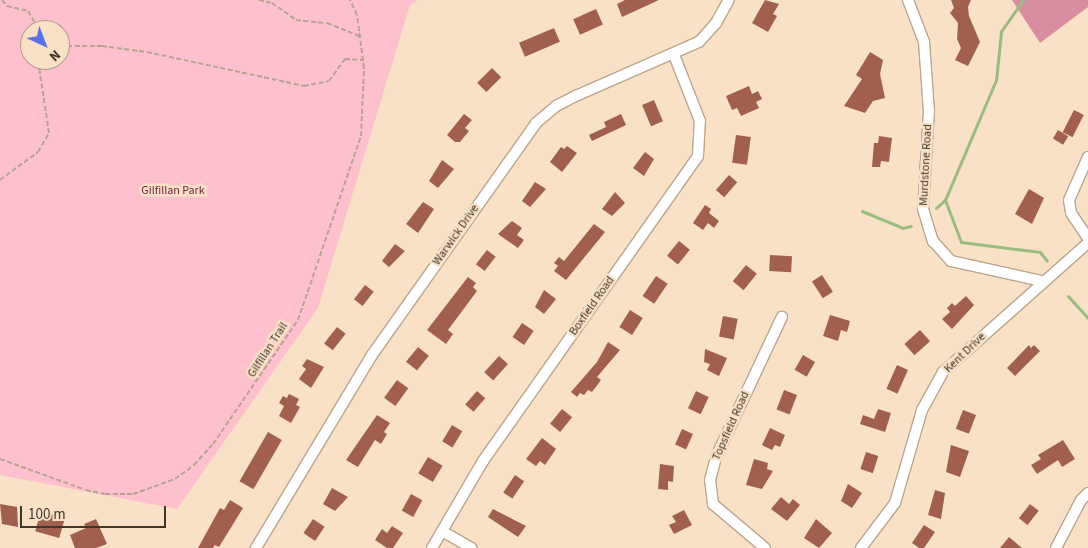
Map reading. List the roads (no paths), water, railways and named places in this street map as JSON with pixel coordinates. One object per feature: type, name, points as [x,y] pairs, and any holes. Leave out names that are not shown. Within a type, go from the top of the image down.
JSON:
[{"type":"street","name":"Warwick Drive","points":[[256,548],[372,355],[536,123],[556,106],[578,95],[674,55],[699,42],[716,23],[729,0]]},
{"type":"street","name":"Murdstone Road","points":[[908,0],[924,42],[929,111],[923,208],[933,241],[950,262],[1042,281]]},
{"type":"street","name":"Boxfield Road","points":[[432,548],[483,461],[698,156],[700,121],[674,55]]},
{"type":"street","points":[[1088,157],[1069,200],[1071,213],[1088,238]]},
{"type":"street","name":"Kent Drive","points":[[861,548],[895,503],[922,410],[943,372],[1042,281],[1088,242]]},
{"type":"street","name":"Topsfield Road","points":[[765,548],[713,504],[710,480],[716,457],[782,317]]},
{"type":"street","points":[[1056,548],[1081,500],[1088,493]]},
{"type":"street","points":[[442,531],[472,548]]},
{"type":"waterway","points":[[1023,0],[1001,32],[996,80],[945,200],[961,242],[1040,252],[1047,261]]},
{"type":"waterway","points":[[936,208],[945,200]]},
{"type":"waterway","points":[[862,211],[903,228],[911,226]]},
{"type":"waterway","points":[[1068,296],[1088,318]]},
{"type":"park label","name":"Gilfillan Park","points":[[173,191]]}]
